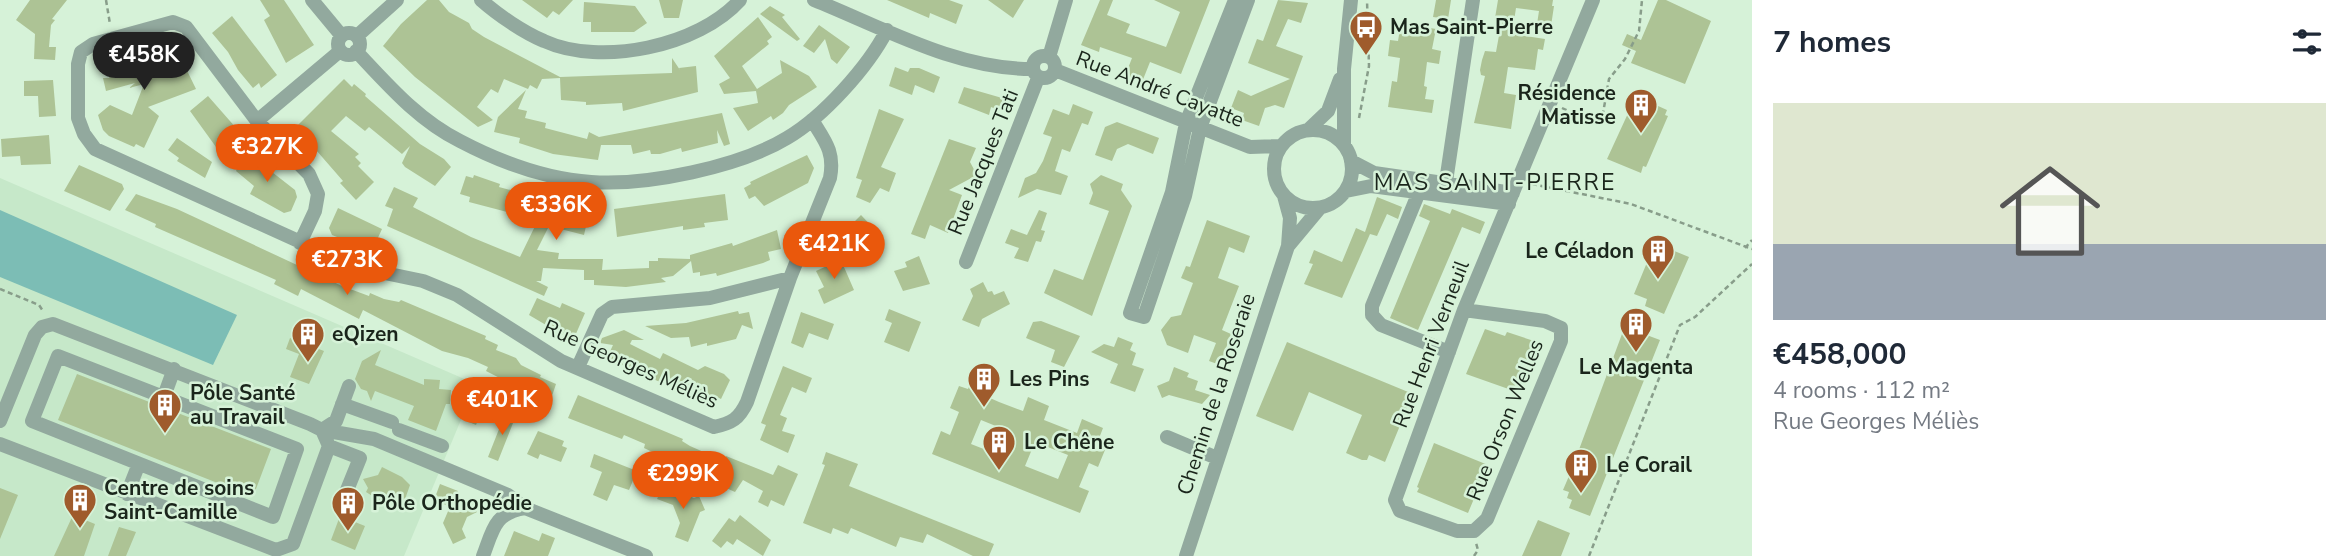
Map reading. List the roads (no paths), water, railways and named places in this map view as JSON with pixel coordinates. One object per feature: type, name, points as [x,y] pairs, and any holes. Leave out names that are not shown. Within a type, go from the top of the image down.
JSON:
[{"type":"street","points":[[312,0],[359,43],[356,51],[351,54],[340,51]]},
{"type":"street","points":[[340,51],[338,40],[349,36],[397,0]]},
{"type":"street","points":[[481,0],[546,43],[616,52],[674,43],[696,33],[740,0]]},
{"type":"street","points":[[814,0],[961,60],[1049,78],[1066,0]]},
{"type":"street","points":[[1235,0],[1193,125],[1172,192],[1130,313],[1144,317],[1185,196],[1193,125],[1248,0]]},
{"type":"street","points":[[1344,145],[1322,131],[1308,130],[1298,133],[1280,146],[1273,167],[1274,179],[1284,197],[1296,205],[1319,209],[1329,205],[1346,191],[1350,182],[1351,161],[1344,145],[1344,69],[1351,0]]},
{"type":"street","points":[[1445,189],[1472,0]]},
{"type":"street","name":"Rue Henri Verneuil","points":[[1395,500],[1464,310],[1593,0]]},
{"type":"street","name":"Rue Georges Méliès","points":[[300,243],[314,211],[318,194],[309,174],[257,121],[186,27],[173,22],[93,44],[82,52],[78,64],[78,118],[84,134],[95,149],[300,243],[356,268],[423,281],[457,295],[502,320],[550,354],[702,424],[714,427],[731,423],[740,416],[747,402],[790,278],[830,178],[833,162],[829,146],[812,120]]},
{"type":"street","points":[[356,51],[414,112],[458,140],[501,160],[536,171],[591,182],[636,181],[691,173],[729,162],[786,139],[812,120],[855,76],[879,46],[887,30]]},
{"type":"street","points":[[257,121],[340,51]]},
{"type":"street","points":[[1035,73],[1035,60],[1052,64]]},
{"type":"street","name":"Rue André Cayatte","points":[[1052,64],[1193,125],[1250,146],[1280,146]]},
{"type":"street","points":[[1308,130],[1328,111],[1344,69]]},
{"type":"street","name":"Rue Jacques Tati","points":[[966,262],[1035,73]]},
{"type":"street","name":"Rue André Cayatte","points":[[1250,146],[1273,167]]},
{"type":"street","points":[[1351,161],[1374,173],[1445,189],[1511,198]]},
{"type":"street","points":[[1346,191],[1371,186],[1419,192],[1445,189]]},
{"type":"street","points":[[1419,192],[1372,306],[1372,314],[1381,326],[1449,352]]},
{"type":"street","name":"Chemin de la Roseraie","points":[[1186,556],[1288,246],[1290,218],[1284,197]]},
{"type":"street","name":"Chemin de la Roseraie","points":[[1288,246],[1319,209]]},
{"type":"street","points":[[578,367],[602,314],[612,307],[710,298],[790,278]]},
{"type":"street","name":"Rue Orson Welles","points":[[1395,500],[1400,511],[1457,531],[1474,531],[1488,519],[1561,341],[1561,328],[1545,321],[1464,310]]},
{"type":"street","points":[[0,421],[35,335],[42,327],[52,324],[174,369],[322,430],[384,444],[508,495],[525,508],[646,556]]},
{"type":"street","points":[[58,356],[163,399],[297,449],[273,517],[138,466],[32,421],[58,356]]},
{"type":"street","points":[[163,399],[174,369]]},
{"type":"street","points":[[322,430],[336,421],[349,386]]},
{"type":"street","points":[[342,404],[399,422],[442,446]]},
{"type":"street","points":[[384,444],[399,422]]},
{"type":"street","points":[[0,444],[276,550],[286,549],[293,544],[329,446],[322,430]]},
{"type":"street","points":[[1167,437],[1217,458]]},
{"type":"street","points":[[329,446],[360,458],[343,500]]},
{"type":"street","points":[[127,494],[138,466]]},
{"type":"street","points":[[483,556],[497,521],[509,511],[525,508]]},
{"type":"water","points":[[0,210],[237,315],[213,365],[0,277]]},
{"type":"place","name":"Mas Saint-Pierre","points":[[1366,57]]},
{"type":"place","name":"Résidence Matisse","points":[[1641,135]]},
{"type":"place","name":"Le Céladon","points":[[1658,281]]},
{"type":"place","name":"Le Magenta","points":[[1636,354]]},
{"type":"place","name":"eQizen","points":[[308,364]]},
{"type":"place","name":"Les Pins","points":[[984,409]]},
{"type":"place","name":"Pôle Santé au Travail","points":[[165,435]]},
{"type":"place","name":"Le Chêne","points":[[999,472]]},
{"type":"place","name":"Le Corail","points":[[1581,495]]},
{"type":"place","name":"Centre de soins Saint-Camille","points":[[80,530]]},
{"type":"place","name":"Pôle Orthopédie","points":[[348,533]]},
{"type":"district","name":"MAS SAINT-PIERRE","points":[[1495,182]]}]
